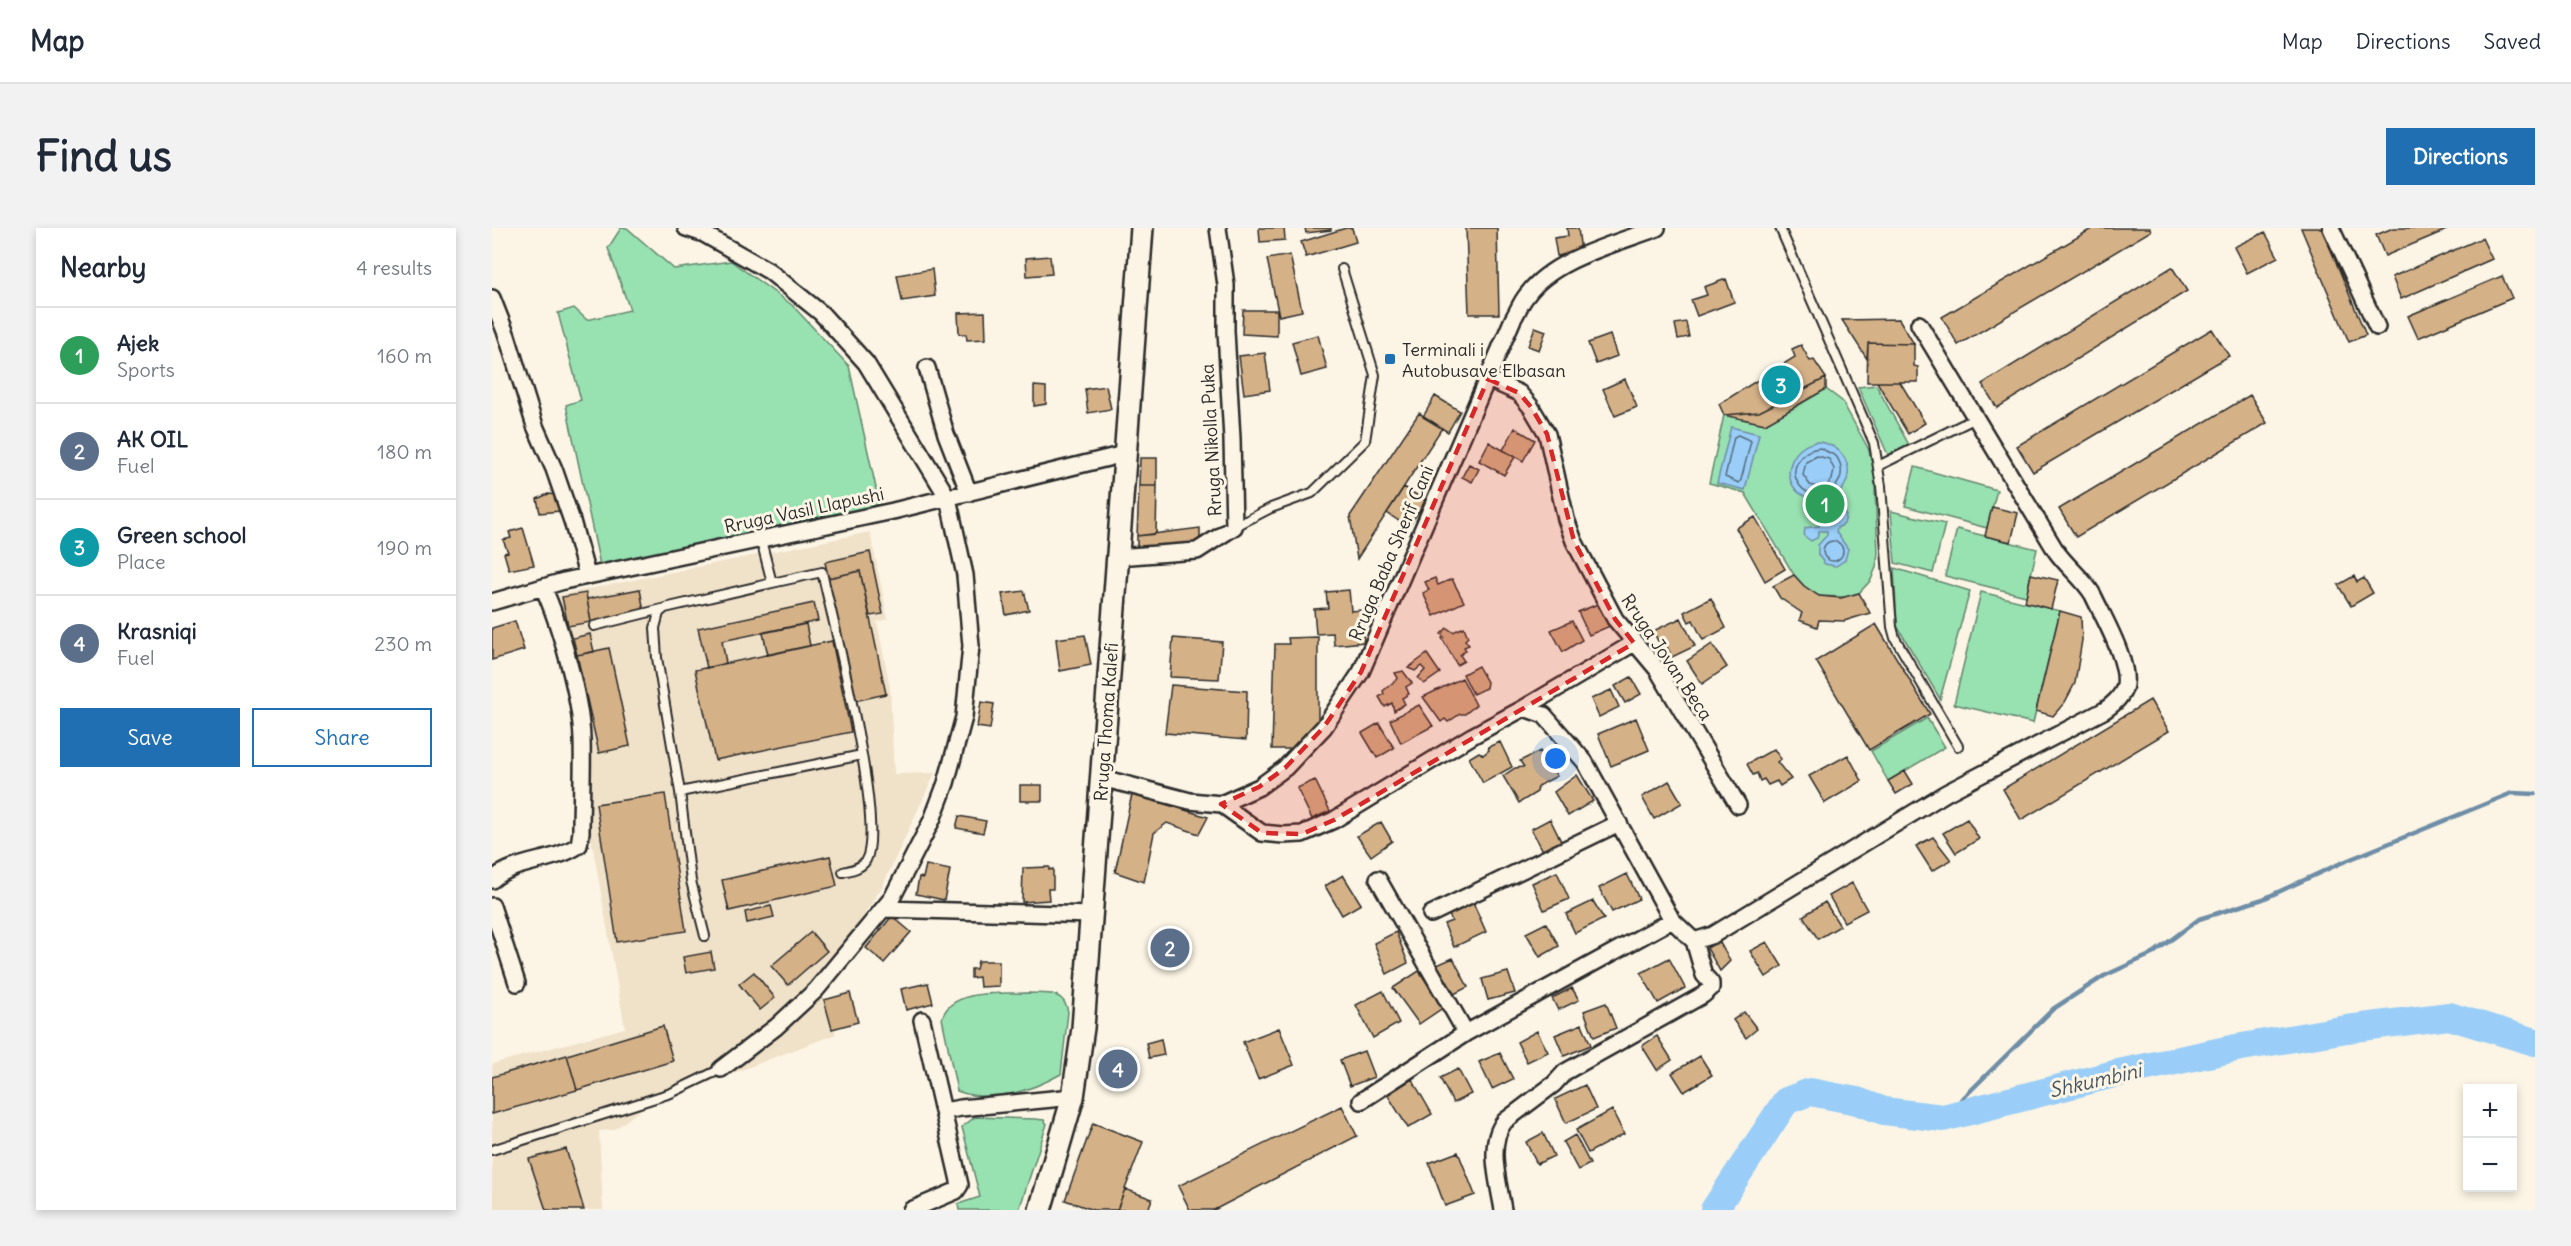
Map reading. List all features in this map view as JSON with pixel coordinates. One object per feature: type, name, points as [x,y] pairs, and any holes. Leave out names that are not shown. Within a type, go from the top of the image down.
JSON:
[{"type":"main road","name":"Rruga Thoma Kalefi","points":[[1040,1210],[1073,1097],[1083,1028],[1142,228]]},
{"type":"street","points":[[686,228],[704,234],[769,271],[821,313],[866,363],[948,498],[965,575],[971,646],[963,717],[946,783],[932,820],[908,870],[884,909],[816,990],[776,1027],[721,1069]]},
{"type":"street","name":"Rruga Nikolla Puka","points":[[1117,557],[1197,551],[1234,527],[1226,285],[1218,228]]},
{"type":"street","name":"Rruga Baba Sherif Cani","points":[[1102,778],[1190,801],[1221,804],[1259,787],[1285,768],[1324,727],[1361,672],[1513,319],[1527,294],[1556,268],[1590,252],[1657,228]]},
{"type":"street","points":[[2331,228],[2377,327]]},
{"type":"street","points":[[492,298],[507,336],[535,426],[554,468],[569,511],[587,575]]},
{"type":"street","points":[[1694,941],[1713,935],[1946,793],[2104,710],[2123,692],[2124,665],[2088,585],[2056,551],[1919,324]]},
{"type":"street","points":[[927,368],[946,434],[969,493]]},
{"type":"street","name":"Rruga Jovan Beca","points":[[1488,379],[1519,393],[1531,407],[1547,434],[1566,519],[1574,541],[1616,619],[1657,669],[1738,805]]},
{"type":"street","name":"Rruga Vasil Llapushi","points":[[492,602],[587,575],[761,540],[948,498],[1124,454]]},
{"type":"street","points":[[492,880],[502,872],[568,853],[579,845],[582,737],[571,676],[543,587]]},
{"type":"street","points":[[1221,804],[1262,833],[1302,834],[1334,820],[1495,722],[1524,708],[1634,643]]},
{"type":"street","points":[[1503,1210],[1496,1147],[1500,1127],[1554,1084],[1565,1072],[1708,992],[1711,983],[1704,975],[1694,941],[1672,921],[1585,762],[1544,714],[1524,708]]},
{"type":"street","points":[[1431,914],[1619,824]]},
{"type":"street","points":[[1378,879],[1466,1033]]},
{"type":"street","points":[[884,909],[1092,915]]},
{"type":"street","points":[[492,910],[517,983]]},
{"type":"street","points":[[1361,1101],[1466,1033],[1672,921]]},
{"type":"street","points":[[911,1210],[956,1191],[960,1185],[922,1020]]},
{"type":"street","points":[[944,1112],[961,1108],[1073,1097]]},
{"type":"lane","points":[[1780,228],[1874,444],[1895,638],[1959,746]]},
{"type":"lane","points":[[1234,527],[1271,508],[1312,493],[1365,441],[1375,375],[1342,269]]},
{"type":"lane","points":[[1878,466],[1976,418]]},
{"type":"lane","points":[[761,540],[772,583]]},
{"type":"lane","points":[[594,626],[822,572],[862,755],[869,799],[869,853],[865,862],[858,868],[843,872]]},
{"type":"lane","points":[[665,608],[659,613],[655,638],[680,792],[691,881],[705,936]]},
{"type":"lane","points":[[680,792],[862,755]]},
{"type":"lane","points":[[492,1150],[671,1093],[721,1069]]},
{"type":"highlighted area","points":[[1488,379],[1519,393],[1531,407],[1547,434],[1574,541],[1615,619],[1634,643],[1334,820],[1302,834],[1262,833],[1221,804],[1259,787],[1285,768],[1324,727],[1361,672]]},
{"type":"shaded area","points":[[870,532],[888,619],[877,622],[890,687],[894,774],[935,773],[882,887],[856,927],[815,976],[836,1034],[644,1107],[614,1130],[599,1131],[603,1210],[492,1210],[492,1064],[625,1028],[587,815],[586,755],[593,753],[559,595]]},
{"type":"green space","points":[[621,228],[627,228],[674,269],[731,261],[792,305],[849,366],[880,506],[600,565],[566,405],[581,400],[558,313],[574,308],[587,320],[630,310],[608,248]]},
{"type":"green space","points":[[1876,385],[1909,445],[1888,455],[1858,387]]},
{"type":"green space","points":[[1826,389],[1842,401],[1868,448],[1874,469],[1878,553],[1876,567],[1871,580],[1859,593],[1847,597],[1819,596],[1804,586],[1794,575],[1745,493],[1709,483],[1724,415],[1765,424]]},
{"type":"green space","points":[[1915,467],[1997,490],[1987,528],[1905,506]]},
{"type":"green space","points":[[1891,511],[1945,524],[1933,573],[1895,563]]},
{"type":"green space","points":[[1957,529],[2037,549],[2026,596],[1945,576]]},
{"type":"green space","points":[[1894,568],[1970,591],[1940,699],[1897,626]]},
{"type":"green space","points":[[1981,592],[2060,611],[2033,723],[1954,704]]},
{"type":"green space","points":[[1927,718],[1945,747],[1888,781],[1871,751]]},
{"type":"green space","points":[[991,993],[1047,993],[1062,999],[1068,1012],[1061,1074],[1037,1086],[1010,1094],[983,1096],[957,1091],[942,1018],[947,1008],[966,997]]},
{"type":"green space","points":[[975,1117],[1035,1119],[1044,1120],[1047,1124],[1019,1210],[959,1210],[958,1204],[980,1197],[962,1127]]},
{"type":"water","points":[[1731,427],[1759,434],[1745,490],[1717,483]]},
{"type":"water","points":[[1815,442],[1831,445],[1838,450],[1843,455],[1848,469],[1845,485],[1832,500],[1846,516],[1844,524],[1837,528],[1836,532],[1848,549],[1845,560],[1836,566],[1825,564],[1818,555],[1818,545],[1827,535],[1827,531],[1819,531],[1817,538],[1811,541],[1804,536],[1805,528],[1819,526],[1821,520],[1817,513],[1816,503],[1796,490],[1790,476],[1790,468],[1795,455],[1807,445]]},
{"type":"building","points":[[1259,228],[1284,228],[1285,240],[1260,242]]},
{"type":"building","points":[[1305,228],[1331,228],[1331,230],[1306,233]]},
{"type":"building","points":[[1352,228],[1356,242],[1306,257],[1301,242]]},
{"type":"building","points":[[1466,228],[1497,228],[1499,314],[1469,314]]},
{"type":"building","points":[[1567,228],[1578,228],[1581,252],[1557,256],[1554,238],[1568,236]]},
{"type":"building","points":[[2093,228],[2150,228],[2151,231],[1958,345],[1942,317]]},
{"type":"building","points":[[2301,228],[2322,228],[2366,335],[2349,342]]},
{"type":"building","points":[[2393,228],[2451,228],[2385,256],[2376,235]]},
{"type":"building","points":[[2265,232],[2278,257],[2247,273],[2234,247]]},
{"type":"building","points":[[2482,238],[2492,259],[2401,299],[2392,277]]},
{"type":"building","points":[[1290,255],[1302,311],[1279,316],[1267,259]]},
{"type":"building","points":[[1050,256],[1052,274],[1027,276],[1026,258]]},
{"type":"building","points":[[2172,267],[2187,291],[1997,408],[1982,384]]},
{"type":"building","points":[[932,269],[935,296],[902,301],[897,275]]},
{"type":"building","points":[[2502,276],[2512,298],[2418,338],[2408,316]]},
{"type":"building","points":[[1726,279],[1734,302],[1697,316],[1691,300],[1707,295],[1704,287]]},
{"type":"building","points":[[1243,310],[1277,310],[1277,336],[1242,334]]},
{"type":"building","points":[[985,312],[986,339],[967,340],[966,334],[959,334],[958,313]]},
{"type":"building","points":[[1899,319],[1914,344],[1868,343],[1867,359],[1842,320]]},
{"type":"building","points":[[1686,322],[1689,337],[1678,339],[1675,324]]},
{"type":"building","points":[[1535,327],[1546,331],[1539,350],[1528,346]]},
{"type":"building","points":[[2212,329],[2229,356],[2033,472],[2017,446]]},
{"type":"building","points":[[1318,335],[1327,369],[1301,376],[1292,342]]},
{"type":"building","points":[[1610,335],[1617,356],[1596,364],[1588,343]]},
{"type":"building","points":[[1868,343],[1914,344],[1914,366],[1918,367],[1918,382],[1867,382]]},
{"type":"building","points":[[1801,345],[1810,361],[1814,360],[1826,378],[1759,412],[1724,415],[1719,404],[1795,357],[1792,349]]},
{"type":"building","points":[[1265,353],[1270,390],[1244,394],[1239,356]]},
{"type":"building","points":[[1826,378],[1826,389],[1765,424],[1724,415],[1759,412]]},
{"type":"building","points":[[1625,379],[1637,407],[1615,416],[1603,389]]},
{"type":"building","points":[[1877,382],[1900,382],[1925,423],[1908,434]]},
{"type":"building","points":[[1034,386],[1046,387],[1046,404],[1034,406]]},
{"type":"building","points":[[1106,386],[1111,409],[1088,413],[1085,389]]},
{"type":"building","points":[[2250,395],[2267,423],[2076,537],[2059,509]]},
{"type":"building","points":[[1435,396],[1460,411],[1448,432],[1423,417]]},
{"type":"building","points":[[1419,413],[1442,428],[1357,559],[1350,516]]},
{"type":"building","points":[[1515,428],[1535,440],[1523,461],[1503,450]]},
{"type":"building","points":[[1489,442],[1515,457],[1504,475],[1479,461]]},
{"type":"building","points":[[1140,458],[1157,458],[1157,486],[1139,486]]},
{"type":"building","points":[[1469,464],[1479,469],[1472,482],[1462,477]]},
{"type":"building","points":[[1139,486],[1157,486],[1156,534],[1137,536]]},
{"type":"building","points":[[1404,487],[1426,501],[1408,527],[1387,513]]},
{"type":"building","points":[[548,494],[558,495],[560,511],[540,513],[537,499]]},
{"type":"building","points":[[1992,507],[2018,513],[2011,542],[1985,536]]},
{"type":"building","points":[[1755,517],[1785,569],[1765,581],[1736,528]]},
{"type":"building","points":[[523,528],[534,565],[509,570],[504,553],[508,552],[503,540],[511,538],[509,532]]},
{"type":"building","points":[[1200,528],[1200,544],[1137,553],[1137,536]]},
{"type":"building","points":[[870,552],[883,614],[870,616],[860,571],[828,578],[825,562]]},
{"type":"building","points":[[860,571],[886,694],[854,701],[828,578]]},
{"type":"building","points":[[2031,574],[2058,580],[2051,609],[2025,602]]},
{"type":"building","points":[[1794,575],[1804,586],[1819,596],[1841,598],[1859,593],[1870,613],[1844,621],[1819,620],[1817,627],[1799,620],[1802,613],[1780,598],[1773,586]]},
{"type":"building","points":[[2354,576],[2357,582],[2364,578],[2373,593],[2351,606],[2338,585]]},
{"type":"building","points":[[1435,578],[1438,585],[1452,579],[1464,602],[1434,616],[1423,593],[1429,590],[1425,582]]},
{"type":"building","points":[[640,589],[644,612],[591,622],[587,599]]},
{"type":"building","points":[[1349,590],[1351,611],[1361,610],[1364,642],[1334,645],[1333,633],[1316,634],[1314,609],[1328,608],[1326,592]]},
{"type":"building","points":[[1024,591],[1029,610],[1006,615],[1002,594]]},
{"type":"building","points":[[586,593],[591,622],[568,626],[562,597]]},
{"type":"building","points":[[1711,598],[1726,628],[1703,640],[1693,620],[1689,622],[1684,612]]},
{"type":"building","points":[[814,603],[818,621],[722,641],[726,663],[707,668],[698,628]]},
{"type":"building","points":[[1598,604],[1610,626],[1589,635],[1578,612]]},
{"type":"building","points":[[2060,611],[2081,617],[2082,640],[2075,683],[2065,702],[2053,716],[2036,711]]},
{"type":"building","points":[[1681,618],[1695,646],[1672,657],[1663,639],[1658,641],[1653,631]]},
{"type":"building","points":[[515,621],[524,650],[492,660],[492,628]]},
{"type":"building","points":[[1572,621],[1582,640],[1563,652],[1551,630]]},
{"type":"building","points":[[806,624],[810,646],[768,655],[763,633]]},
{"type":"building","points":[[1876,624],[1930,714],[1869,750],[1816,661]]},
{"type":"building","points":[[1464,627],[1468,637],[1465,640],[1469,645],[1464,647],[1466,650],[1460,655],[1464,661],[1457,665],[1441,634],[1447,628],[1453,632]]},
{"type":"building","points":[[590,634],[594,652],[577,655],[573,638]]},
{"type":"building","points":[[1085,635],[1091,665],[1060,671],[1056,639]]},
{"type":"building","points":[[1318,637],[1318,723],[1296,749],[1272,749],[1275,644],[1289,644],[1288,638]]},
{"type":"building","points":[[1173,638],[1222,642],[1219,679],[1170,677]]},
{"type":"building","points":[[832,641],[851,732],[715,760],[695,670]]},
{"type":"building","points":[[1712,644],[1727,667],[1702,684],[1687,661]]},
{"type":"building","points":[[609,648],[630,746],[599,753],[577,655]]},
{"type":"building","points":[[1427,654],[1440,673],[1424,684],[1418,678],[1425,670],[1421,666],[1415,671],[1408,668]]},
{"type":"building","points":[[1478,666],[1487,682],[1486,688],[1473,694],[1463,674]]},
{"type":"building","points":[[1403,671],[1412,683],[1406,687],[1409,694],[1402,698],[1405,704],[1394,711],[1392,703],[1385,707],[1379,697],[1398,678],[1395,673]]},
{"type":"building","points":[[1631,677],[1641,694],[1625,703],[1615,686]]},
{"type":"building","points":[[1462,678],[1476,705],[1465,714],[1460,714],[1448,722],[1445,719],[1441,722],[1423,697]]},
{"type":"building","points":[[1171,685],[1247,691],[1246,740],[1165,733]]},
{"type":"building","points":[[1611,690],[1619,707],[1599,717],[1591,699]]},
{"type":"building","points":[[2150,700],[2169,731],[2021,820],[2003,789]]},
{"type":"building","points":[[981,702],[994,704],[990,729],[977,727]]},
{"type":"building","points":[[1419,705],[1433,726],[1401,743],[1390,720]]},
{"type":"building","points":[[1636,718],[1649,750],[1611,766],[1598,734]]},
{"type":"building","points":[[1379,723],[1394,748],[1377,758],[1362,733]]},
{"type":"building","points":[[1500,742],[1512,767],[1483,783],[1469,758],[1479,752],[1483,755],[1489,750],[1488,747]]},
{"type":"building","points":[[1774,749],[1781,759],[1777,762],[1791,779],[1780,786],[1777,781],[1768,785],[1764,779],[1760,781],[1757,773],[1753,775],[1747,764]]},
{"type":"building","points":[[1540,751],[1557,776],[1538,786],[1537,792],[1519,803],[1503,776],[1515,768],[1524,767],[1520,761]]},
{"type":"building","points":[[1848,755],[1862,781],[1825,803],[1809,776]]},
{"type":"building","points":[[1905,771],[1913,784],[1896,794],[1888,781]]},
{"type":"building","points":[[1577,775],[1593,801],[1568,816],[1554,792]]},
{"type":"building","points":[[1315,780],[1330,811],[1312,819],[1297,788]]},
{"type":"building","points":[[1669,781],[1682,803],[1654,819],[1642,797]]},
{"type":"building","points":[[1020,785],[1042,785],[1042,801],[1020,801]]},
{"type":"building","points":[[665,794],[686,931],[617,942],[596,804]]},
{"type":"building","points":[[1132,794],[1208,817],[1199,834],[1167,823],[1154,833],[1144,882],[1115,872]]},
{"type":"building","points":[[959,816],[986,821],[983,833],[956,828]]},
{"type":"building","points":[[1550,819],[1563,845],[1545,854],[1531,829]]},
{"type":"building","points":[[1967,819],[1979,839],[1956,853],[1943,833]]},
{"type":"building","points":[[1381,822],[1392,841],[1371,856],[1357,836]]},
{"type":"building","points":[[1933,837],[1951,860],[1932,871],[1916,846]]},
{"type":"building","points":[[830,856],[837,886],[729,911],[722,880]]},
{"type":"building","points":[[926,865],[950,870],[944,900],[916,894],[919,877],[923,878]]},
{"type":"building","points":[[1049,867],[1049,870],[1053,869],[1053,889],[1048,889],[1049,900],[1022,902],[1023,868]]},
{"type":"building","points":[[1557,872],[1569,899],[1544,910],[1532,883]]},
{"type":"building","points":[[1627,874],[1639,899],[1612,912],[1599,888]]},
{"type":"building","points":[[1343,875],[1361,904],[1342,915],[1325,886]]},
{"type":"building","points":[[1852,883],[1867,910],[1844,922],[1829,896]]},
{"type":"building","points":[[1472,900],[1486,932],[1454,947],[1444,924],[1452,921],[1447,911]]},
{"type":"building","points":[[1593,901],[1604,919],[1575,933],[1566,914]]},
{"type":"building","points":[[1825,902],[1840,926],[1818,939],[1803,916]]},
{"type":"building","points":[[771,906],[774,917],[747,923],[745,912]]},
{"type":"building","points":[[892,916],[911,932],[884,963],[866,948]]},
{"type":"building","points":[[1546,923],[1559,946],[1540,957],[1526,933]]},
{"type":"building","points":[[811,932],[827,951],[788,985],[771,966]]},
{"type":"building","points":[[1396,932],[1408,963],[1387,974],[1374,943]]},
{"type":"building","points":[[1719,941],[1730,961],[1720,971],[1707,948]]},
{"type":"building","points":[[1767,942],[1782,966],[1766,977],[1750,951]]},
{"type":"building","points":[[711,952],[714,968],[686,973],[683,957]]},
{"type":"building","points":[[1453,958],[1468,987],[1452,995],[1437,965]]},
{"type":"building","points":[[1669,958],[1685,988],[1658,1003],[1641,973]]},
{"type":"building","points":[[978,961],[999,961],[999,986],[980,987],[979,977],[971,978],[971,969],[976,969]]},
{"type":"building","points":[[1419,971],[1444,1007],[1419,1024],[1393,988]]},
{"type":"building","points":[[754,972],[775,998],[760,1010],[739,984]]},
{"type":"building","points":[[1508,972],[1515,993],[1488,1000],[1482,979]]},
{"type":"building","points":[[928,983],[933,1003],[906,1010],[901,989]]},
{"type":"building","points":[[1572,988],[1579,1000],[1558,1010],[1552,998]]},
{"type":"building","points":[[1383,991],[1399,1023],[1373,1038],[1356,1005]]},
{"type":"building","points":[[850,993],[858,1022],[832,1029],[824,1000]]},
{"type":"building","points":[[1606,1003],[1616,1028],[1594,1037],[1584,1011]]},
{"type":"building","points":[[1744,1012],[1757,1029],[1746,1038],[1733,1020]]},
{"type":"building","points":[[1582,1024],[1591,1045],[1564,1056],[1555,1035]]},
{"type":"building","points":[[663,1026],[673,1061],[577,1090],[567,1055]]},
{"type":"building","points":[[1279,1028],[1294,1065],[1258,1079],[1243,1042]]},
{"type":"building","points":[[1537,1031],[1548,1052],[1527,1062],[1517,1042]]},
{"type":"building","points":[[1657,1036],[1672,1060],[1657,1070],[1642,1046]]},
{"type":"building","points":[[1161,1039],[1164,1055],[1149,1058],[1146,1043]]},
{"type":"building","points":[[1364,1051],[1374,1077],[1350,1086],[1340,1060]]},
{"type":"building","points":[[1500,1053],[1513,1079],[1492,1089],[1479,1062]]},
{"type":"building","points":[[567,1055],[577,1090],[492,1114],[492,1077]]},
{"type":"building","points":[[1700,1056],[1712,1075],[1684,1092],[1672,1073]]},
{"type":"building","points":[[1107,1058],[1132,1063],[1128,1081],[1103,1076]]},
{"type":"building","points":[[1458,1069],[1471,1094],[1453,1103],[1440,1078]]},
{"type":"building","points":[[1412,1079],[1432,1114],[1408,1128],[1387,1094]]},
{"type":"building","points":[[1585,1085],[1596,1109],[1566,1123],[1555,1099]]},
{"type":"building","points":[[1342,1106],[1357,1136],[1214,1210],[1190,1210],[1178,1186]]},
{"type":"building","points":[[1612,1110],[1624,1134],[1588,1153],[1576,1130]]},
{"type":"building","points":[[1093,1123],[1143,1142],[1117,1210],[1093,1210],[1065,1200]]},
{"type":"building","points":[[1543,1133],[1554,1156],[1537,1164],[1526,1142]]},
{"type":"building","points":[[1575,1135],[1590,1164],[1578,1170],[1563,1142]]},
{"type":"building","points":[[566,1149],[584,1210],[546,1210],[529,1159]]},
{"type":"building","points":[[1458,1152],[1475,1195],[1445,1206],[1429,1163]]},
{"type":"building","points":[[1125,1189],[1152,1199],[1148,1210],[1117,1210]]},
{"type":"waterway","points":[[1943,1118],[2053,1009],[2104,976],[2152,954],[2199,919],[2263,899],[2341,863],[2512,793],[2535,794]]},
{"type":"waterway","name":"Shkumbini","points":[[1714,1210],[1786,1101],[1810,1092],[1857,1101],[1884,1111],[1943,1118],[2114,1074],[2236,1048],[2347,1029],[2449,1016],[2535,1042]]},
{"type":"place","name":"Terminali i Autobusave Elbasan","points":[[1390,359]]},
{"type":"place","name":"Green school","points":[[1781,385]]},
{"type":"place","name":"Ajek","points":[[1825,504]]},
{"type":"place","name":"AK OIL","points":[[1170,948]]},
{"type":"place","name":"Krasniqi","points":[[1118,1069]]}]
